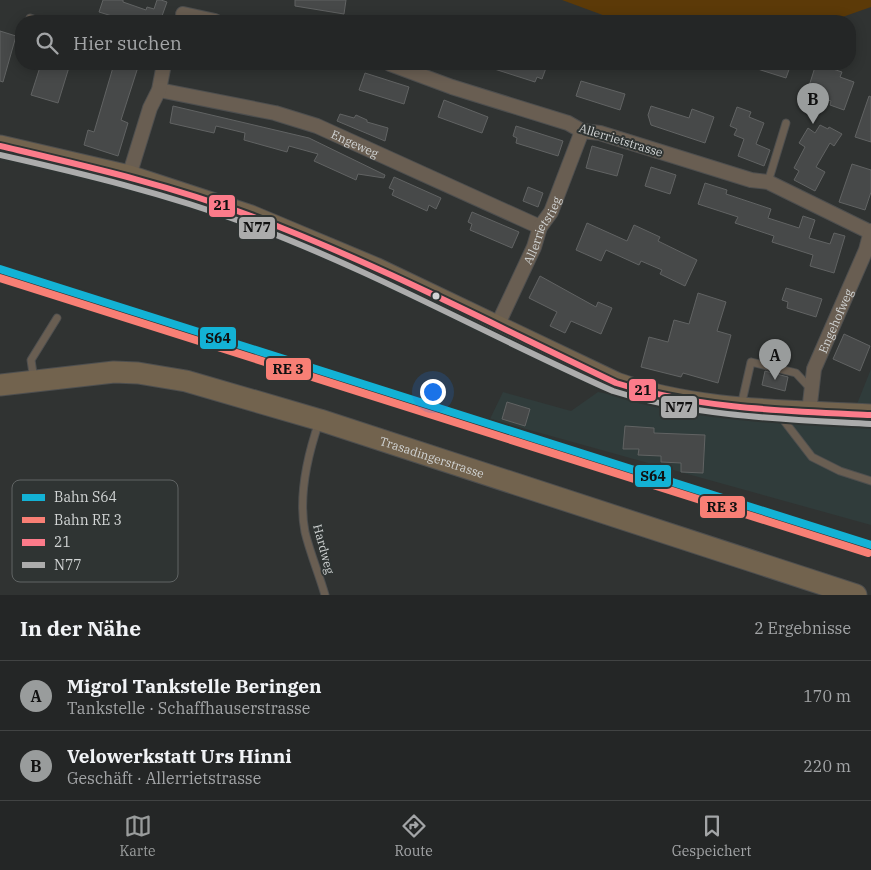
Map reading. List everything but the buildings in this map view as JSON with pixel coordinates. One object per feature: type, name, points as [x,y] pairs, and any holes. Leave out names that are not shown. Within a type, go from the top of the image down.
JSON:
[{"type":"main road","points":[[0,146],[129,176],[251,216],[315,241],[616,383],[647,394],[699,404],[871,415]]},
{"type":"main road","name":"Trasadingerstrasse","points":[[0,385],[92,373],[138,373],[186,381],[320,420],[856,595]]},
{"type":"street","points":[[129,176],[150,108],[159,90],[163,70]]},
{"type":"street","name":"Allerrietstrasse","points":[[406,70],[452,87],[568,123],[582,131],[600,133],[751,180],[768,182],[870,231]]},
{"type":"street","name":"Engeweg","points":[[159,90],[276,113],[317,126],[540,227]]},
{"type":"street","name":"Allerrietstieg","points":[[497,326],[534,247],[540,227],[551,212],[582,131]]},
{"type":"street","name":"Engehofweg","points":[[809,412],[810,388],[814,369],[866,250],[870,231]]},
{"type":"lane","points":[[768,182],[786,123]]},
{"type":"lane","points":[[34,380],[31,360],[57,318]]},
{"type":"lane","points":[[741,407],[752,362],[796,373],[810,388]]},
{"type":"lane","points":[[786,410],[786,422],[812,456],[840,471],[871,481]]},
{"type":"lane","name":"Hardweg","points":[[320,420],[306,470],[303,495],[305,532],[325,595]]},
{"type":"shaded area","points":[[562,0],[871,0],[871,7],[848,15],[603,15]]},
{"type":"shaded area","points":[[871,369],[871,406],[857,404]]},
{"type":"shaded area","points":[[503,392],[571,411],[598,392],[725,417],[871,424],[871,525],[490,419]]},
{"type":"rail line","name":"S64","points":[[0,269],[871,545]]},
{"type":"transit line","name":"21","points":[[0,146],[190,195],[298,234],[390,274],[616,383],[679,398],[742,407],[871,415]]},
{"type":"transit line","name":"N77","points":[[0,155],[125,185],[187,203],[295,242],[387,283],[613,391],[645,400],[709,412],[871,424]]},
{"type":"transit line","points":[[0,278],[868,553]]},
{"type":"place","name":"Velowerkstatt Urs Hinni","points":[[813,124]]},
{"type":"place","name":"Migrol Tankstelle Beringen","points":[[775,380]]}]
